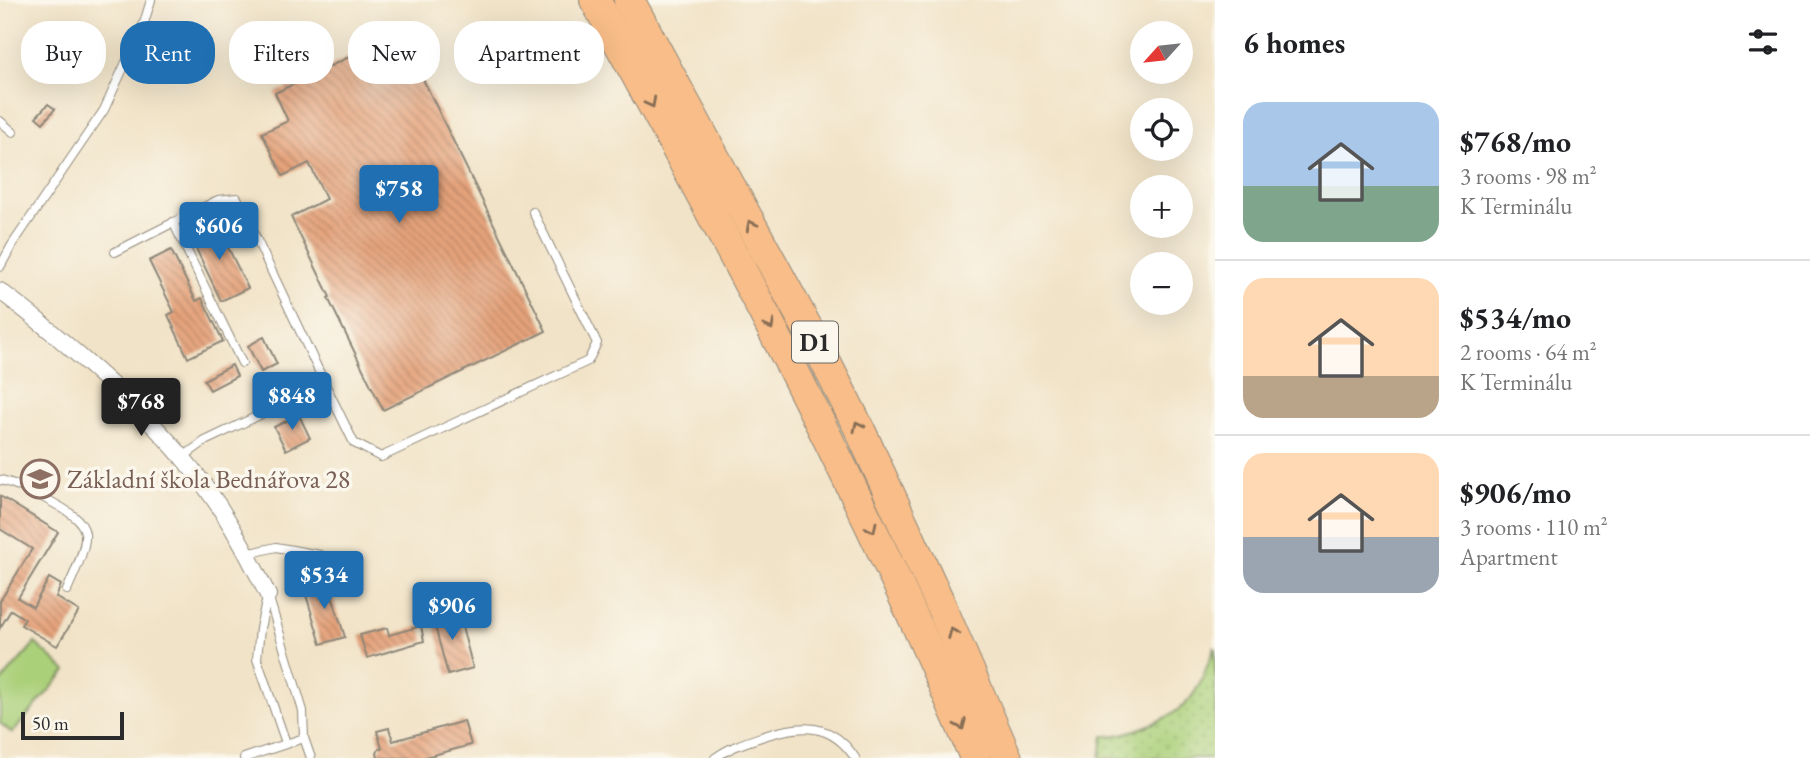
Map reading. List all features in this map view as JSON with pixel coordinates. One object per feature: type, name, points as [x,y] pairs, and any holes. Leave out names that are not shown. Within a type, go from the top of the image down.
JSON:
[{"type":"highway","name":"D1","points":[[594,0],[799,380],[879,543],[948,692],[975,758]]},
{"type":"highway","name":"D1","points":[[629,0],[838,386],[905,524],[1007,758]]},
{"type":"street","points":[[0,291],[65,342],[160,431],[183,457],[208,490],[247,554],[268,596]]},
{"type":"lane","points":[[0,267],[12,245],[104,110],[144,23],[151,0]]},
{"type":"lane","points":[[0,121],[13,132]]},
{"type":"lane","points":[[115,252],[219,200],[237,198],[354,443],[381,457],[588,360],[597,342],[533,212]]},
{"type":"lane","points":[[173,222],[242,363]]},
{"type":"lane","points":[[183,457],[205,441],[324,384]]},
{"type":"lane","points":[[0,480],[63,509],[82,525],[85,537],[67,590]]},
{"type":"lane","points":[[247,554],[276,547],[320,555]]},
{"type":"lane","points":[[268,596],[303,711],[304,738],[311,758]]},
{"type":"lane","points":[[268,596],[260,628],[257,659],[286,743]]},
{"type":"lane","points":[[715,758],[738,744],[781,730],[802,727],[829,733],[848,747],[855,758]]},
{"type":"lane","points":[[244,758],[304,738]]},
{"type":"green space","points":[[35,643],[66,671],[12,733],[0,723],[0,683]]},
{"type":"green space","points":[[1215,647],[1215,758],[1100,758],[1103,736],[1148,725],[1172,714],[1188,701],[1200,683]]},
{"type":"building","points":[[348,57],[348,84],[425,84],[546,331],[383,410],[291,217],[326,199],[309,163],[283,176],[262,133],[288,121],[275,93],[293,84],[334,84],[334,64]]},
{"type":"building","points":[[48,104],[55,109],[43,123],[36,117]]},
{"type":"building","points":[[216,223],[248,288],[221,301],[190,236]]},
{"type":"building","points":[[171,250],[196,301],[202,298],[223,341],[188,358],[168,315],[174,312],[149,261]]},
{"type":"building","points":[[264,337],[277,364],[261,372],[248,346]]},
{"type":"building","points":[[232,365],[237,376],[210,390],[204,380]]},
{"type":"building","points":[[299,415],[310,438],[286,450],[274,427]]},
{"type":"building","points":[[0,496],[58,532],[18,598],[33,607],[49,578],[61,585],[56,597],[79,611],[57,646],[21,625],[25,619],[11,610],[0,628],[0,601],[32,549],[0,529]]},
{"type":"building","points":[[326,577],[345,637],[321,644],[303,585]]},
{"type":"building","points":[[457,608],[473,668],[448,675],[432,615]]},
{"type":"building","points":[[421,626],[424,641],[367,658],[360,635],[387,628],[389,635]]},
{"type":"building","points":[[464,721],[471,745],[422,758],[378,758],[377,753],[382,748],[377,731],[389,728],[393,741]]},
{"type":"place","name":"Základní škola Bednářova 28","points":[[40,479]]}]
